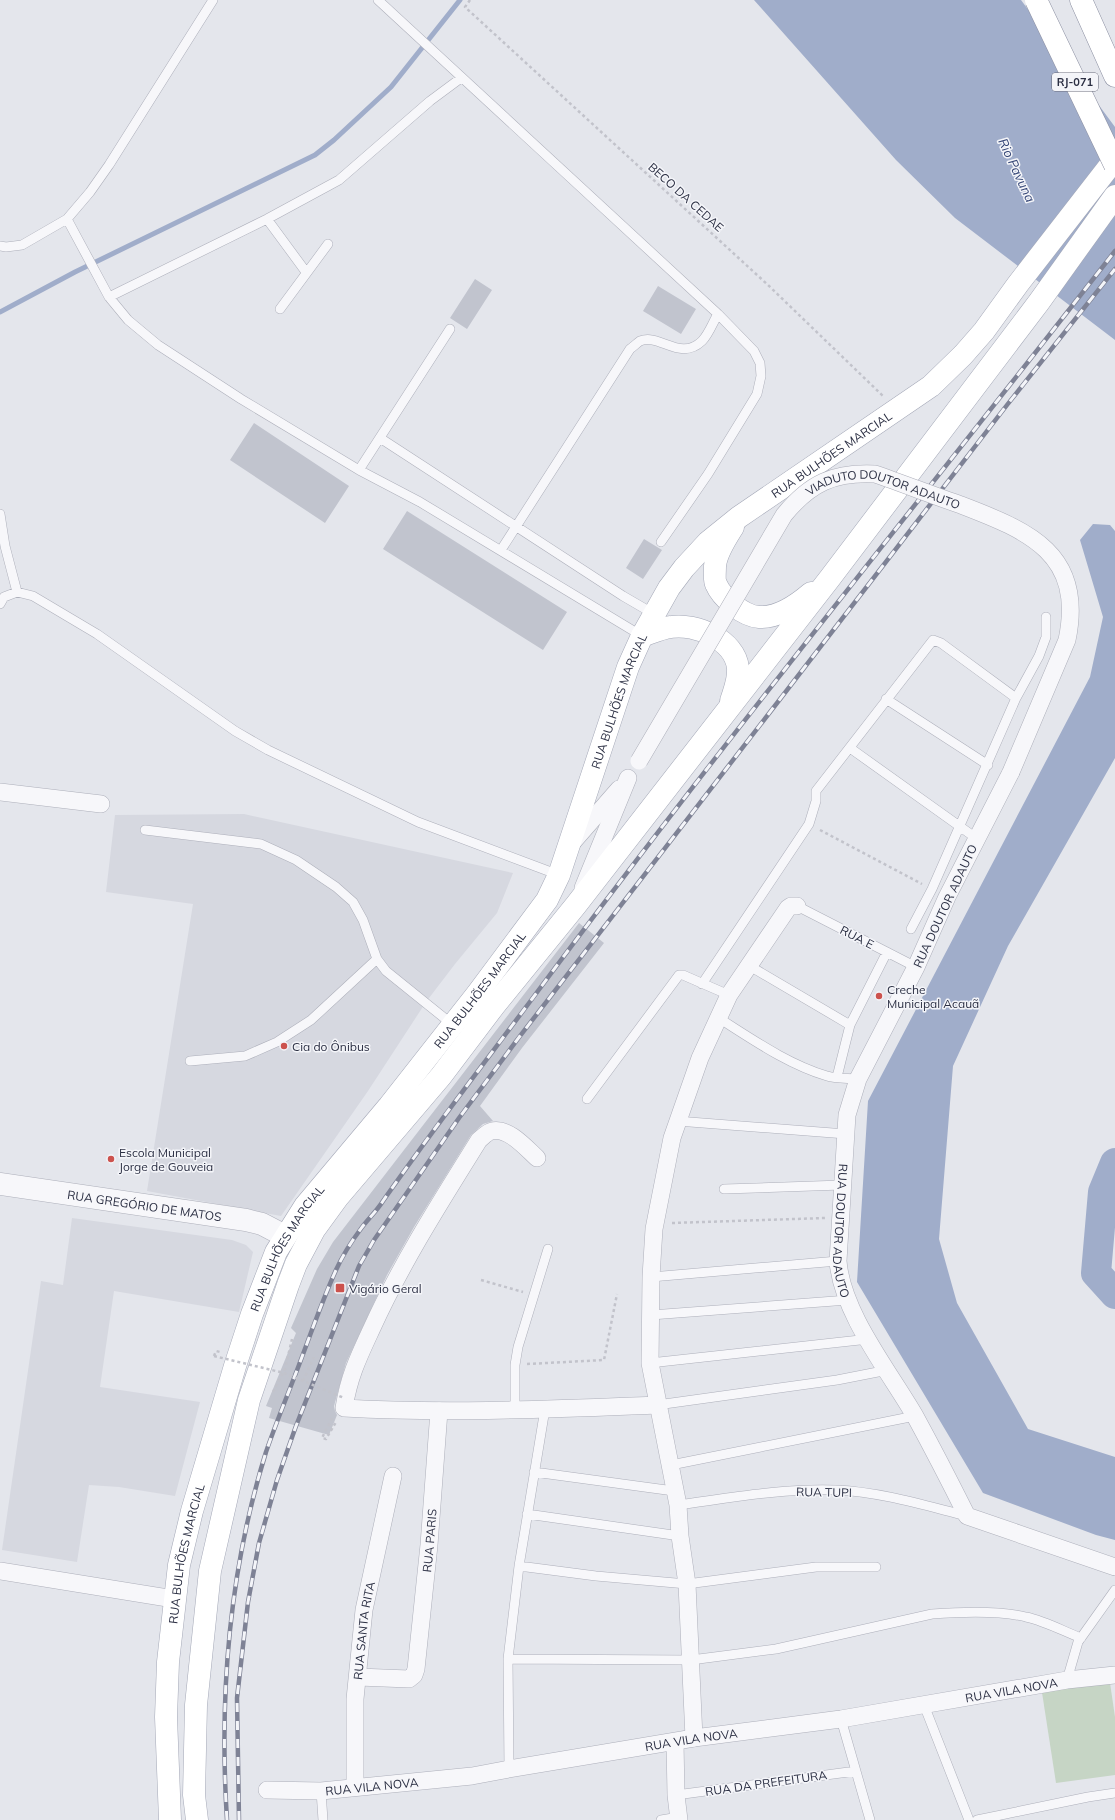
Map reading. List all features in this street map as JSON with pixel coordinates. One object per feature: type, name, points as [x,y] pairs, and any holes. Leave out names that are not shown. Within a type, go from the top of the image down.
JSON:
[{"type":"main road","name":"RJ-071","points":[[1036,0],[1115,165]]},
{"type":"main road","name":"RJ-071","points":[[1081,0],[1115,76]]},
{"type":"main road","name":"RUA BULHÕES MARCIAL","points":[[197,1820],[194,1795],[196,1705],[210,1571],[249,1400],[288,1285],[304,1248],[325,1215],[350,1182],[441,1076],[485,1000],[547,900],[559,875],[569,848],[628,667],[654,614],[669,588],[684,568],[708,542],[738,517],[931,386],[984,331],[1018,284],[1115,158]]},
{"type":"main road","name":"RUA BULHÕES MARCIAL","points":[[170,1820],[166,1717],[168,1662],[179,1565],[192,1511],[235,1366],[276,1252],[285,1236],[301,1212],[328,1177],[389,1106],[453,1024],[485,1000],[576,905],[830,578],[1039,302],[1115,196]]},
{"type":"main road","points":[[738,517],[724,543],[715,565],[715,583],[724,597],[740,609],[758,617],[772,615],[790,608],[830,578]]},
{"type":"main road","points":[[642,636],[671,627],[693,627],[712,635],[725,645],[735,656],[738,669],[737,682],[728,710]]},
{"type":"street","name":"VIADUTO DOUTOR ADAUTO","points":[[569,848],[628,778],[639,761],[784,515],[797,500],[811,488],[826,480],[856,473],[875,474],[992,517],[1017,528],[1037,540],[1054,558],[1066,582],[1071,600],[1071,619],[1067,640],[1011,772]]},
{"type":"street","name":"RUA DOUTOR ADAUTO","points":[[967,1516],[915,1416],[869,1339],[848,1300],[840,1277],[838,1261],[842,1218],[842,1185],[847,1115],[858,1079],[916,967],[947,897],[1011,772]]},
{"type":"street","name":"VIADUTO DOUTOR ADAUTO","points":[[576,905],[628,778]]},
{"type":"street","points":[[0,792],[101,804]]},
{"type":"street","points":[[694,1738],[687,1584],[671,1465],[657,1405],[650,1363],[651,1277],[655,1224],[677,1121],[700,1058],[718,1017],[729,995],[748,965],[788,908],[794,905],[797,906]]},
{"type":"street","points":[[537,1158],[510,1135],[500,1131],[492,1130],[479,1140],[422,1232],[379,1312],[355,1366],[347,1388],[344,1403],[399,1411],[545,1409],[657,1405]]},
{"type":"street","name":"RUA GREGÓRIO DE MATOS","points":[[0,1184],[246,1220],[262,1224],[285,1236]]},
{"type":"street","name":"RUA PARIS","points":[[358,1676],[409,1679],[414,1675],[416,1669],[429,1545],[439,1411]]},
{"type":"street","name":"RUA SANTA RITA","points":[[355,1787],[355,1699],[364,1610],[393,1476]]},
{"type":"street","points":[[967,1516],[1115,1567]]},
{"type":"street","points":[[0,1571],[174,1599]]},
{"type":"street","name":"RUA VILA NOVA","points":[[267,1790],[320,1792],[355,1787],[472,1776],[694,1738],[841,1719],[1067,1680],[1115,1675]]},
{"type":"street","points":[[675,1742],[676,1795],[679,1819]]},
{"type":"lane","points":[[0,246],[6,247],[22,245],[67,219],[90,192],[109,165],[213,0]]},
{"type":"lane","points":[[378,0],[718,314],[754,351],[760,363],[761,376],[757,394],[708,474],[660,542]]},
{"type":"lane","points":[[109,297],[267,219],[339,180],[430,101],[461,78]]},
{"type":"lane","points":[[67,219],[102,287],[109,297],[128,320],[158,345],[241,399],[359,470],[420,502],[642,636]]},
{"type":"lane","points":[[267,219],[306,272]]},
{"type":"lane","points":[[280,309],[328,244]]},
{"type":"lane","points":[[501,550],[630,349],[640,341],[649,340],[681,349],[688,349],[696,346],[703,340],[718,314]]},
{"type":"lane","points":[[359,470],[450,329]]},
{"type":"lane","points":[[380,438],[623,596],[654,614]]},
{"type":"lane","points":[[0,514],[5,546],[17,592]]},
{"type":"lane","points":[[0,604],[4,597],[17,592],[34,596],[97,634],[235,731],[268,750],[418,822],[559,875]]},
{"type":"lane","points":[[911,929],[932,889],[959,826],[988,765],[1016,698],[1039,656],[1046,637],[1046,617]]},
{"type":"lane","points":[[702,984],[809,824],[816,801],[816,791],[933,640],[941,643],[1016,698]]},
{"type":"lane","points":[[886,699],[988,765]]},
{"type":"lane","points":[[850,748],[976,838]]},
{"type":"lane","points":[[145,830],[261,844],[296,860],[336,887],[353,902],[363,920],[377,959],[386,971],[453,1024]]},
{"type":"lane","name":"RUA E","points":[[797,906],[916,967]]},
{"type":"lane","points":[[837,1077],[850,1025],[887,952]]},
{"type":"lane","points":[[190,1061],[245,1056],[277,1042],[310,1020],[377,959]]},
{"type":"lane","points":[[748,965],[850,1025]]},
{"type":"lane","points":[[587,1099],[677,977],[683,975],[729,995]]},
{"type":"lane","points":[[718,1017],[775,1054],[828,1076],[858,1079]]},
{"type":"lane","points":[[677,1121],[846,1134]]},
{"type":"lane","points":[[724,1189],[842,1185]]},
{"type":"lane","points":[[515,1409],[515,1365],[518,1347],[548,1250]]},
{"type":"lane","points":[[651,1277],[838,1261]]},
{"type":"lane","points":[[651,1315],[848,1300]]},
{"type":"lane","points":[[650,1363],[869,1339]]},
{"type":"lane","points":[[657,1405],[837,1380],[888,1370]]},
{"type":"lane","points":[[509,1769],[508,1659],[519,1566],[545,1409]]},
{"type":"lane","points":[[671,1465],[915,1416]]},
{"type":"lane","name":"RUA TUPI","points":[[534,1472],[676,1498],[835,1490],[884,1495],[967,1516]]},
{"type":"lane","points":[[527,1514],[680,1536]]},
{"type":"lane","points":[[519,1566],[596,1576],[687,1584],[816,1568],[876,1567]]},
{"type":"lane","points":[[1067,1680],[1081,1638],[1115,1590]]},
{"type":"lane","points":[[508,1659],[691,1660],[776,1649],[932,1614],[956,1612],[1026,1617],[1081,1638]]},
{"type":"lane","points":[[924,1705],[969,1820]]},
{"type":"lane","points":[[841,1719],[868,1820]]},
{"type":"lane","name":"RUA DA PREFEITURA","points":[[676,1795],[856,1771]]},
{"type":"lane","points":[[320,1792],[323,1820]]},
{"type":"lane","points":[[977,1820],[1088,1797],[1115,1793]]},
{"type":"lane","points":[[661,1820],[679,1819]]},
{"type":"path","name":"BECO DA CEDAE","points":[[470,0],[465,7],[768,284],[897,410]]},
{"type":"path","points":[[809,824],[932,889]]},
{"type":"path","points":[[655,1224],[842,1218]]},
{"type":"path","points":[[481,1280],[535,1296]]},
{"type":"path","points":[[515,1365],[604,1360],[618,1294]]},
{"type":"path","points":[[271,1396],[283,1375],[291,1342]]},
{"type":"path","points":[[214,1356],[303,1381],[344,1403],[326,1438],[322,1438],[324,1432]]},
{"type":"path","points":[[303,1381],[314,1357]]},
{"type":"shaded area","name":"Cia do Ônibus","points":[[244,814],[513,873],[497,913],[426,1002],[368,1091],[281,1216],[147,1191],[193,904],[106,892],[115,815]]},
{"type":"shaded area","points":[[72,1218],[232,1240],[246,1245],[253,1252],[239,1312],[114,1291],[100,1387],[200,1402],[175,1496],[119,1487],[89,1485],[77,1562],[2,1550],[41,1281],[63,1285]]},
{"type":"green space","points":[[1109,1676],[1115,1717],[1115,1775],[1056,1783],[1041,1686]]},
{"type":"water","name":"Rio Pavuna","points":[[754,0],[1021,0],[1115,127],[1115,340],[955,218],[896,160]]},
{"type":"water","points":[[1093,524],[1110,525],[1115,531],[1115,758],[1008,946],[953,1066],[939,1239],[957,1303],[1028,1429],[1115,1457],[1115,1540],[1096,1535],[983,1493],[857,1282],[868,1101],[1090,677],[1103,617],[1080,540]]},
{"type":"building","points":[[475,279],[492,290],[467,329],[450,318]]},
{"type":"building","points":[[658,286],[696,309],[681,334],[643,311]]},
{"type":"building","points":[[254,423],[349,486],[325,523],[230,460]]},
{"type":"building","points":[[407,511],[567,612],[543,650],[383,549]]},
{"type":"building","points":[[644,539],[662,550],[643,579],[626,568]]},
{"type":"building","points":[[579,923],[604,943],[522,1048],[480,1106],[493,1121],[483,1124],[471,1135],[414,1227],[387,1275],[346,1363],[334,1406],[337,1415],[329,1435],[269,1418],[272,1408],[266,1406],[296,1333],[291,1328],[317,1269],[333,1242]]},
{"type":"waterway","points":[[0,312],[75,272],[315,155],[334,140],[391,87],[460,0]]},
{"type":"waterway","points":[[1115,1163],[1103,1192],[1096,1273],[1115,1294]]},
{"type":"railway","points":[[227,1820],[225,1773],[226,1680],[235,1588],[243,1542],[253,1497],[266,1452],[321,1305],[344,1255],[363,1226],[457,1099],[675,810],[1115,251]]},
{"type":"railway","points":[[239,1820],[237,1698],[248,1602],[259,1543],[277,1480],[296,1426],[359,1266],[374,1240],[459,1118],[520,1036],[1007,405],[1115,269]]},
{"type":"place","name":"Creche Municipal Acauã","points":[[879,996]]},
{"type":"place","name":"Cia do Ônibus","points":[[284,1046]]},
{"type":"place","name":"Escola Municipal Jorge de Gouveia","points":[[111,1159]]},
{"type":"place","name":"Vigário Geral","points":[[340,1288]]}]
